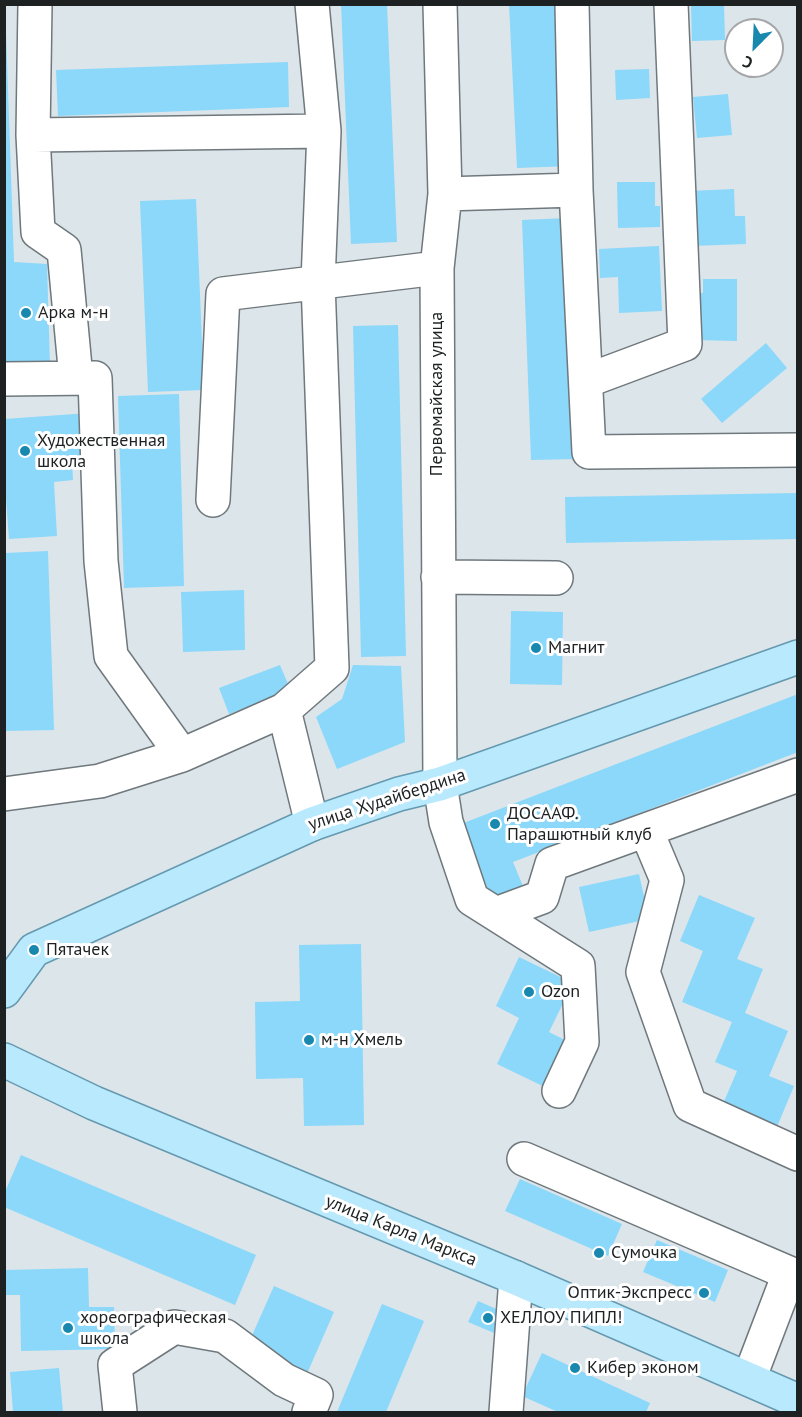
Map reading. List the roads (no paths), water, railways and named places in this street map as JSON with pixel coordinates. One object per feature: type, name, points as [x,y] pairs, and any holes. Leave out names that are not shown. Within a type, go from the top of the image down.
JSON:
[{"type":"main road","name":"улица Худайбердина","points":[[4,991],[34,950],[312,824],[399,794],[440,784],[798,657]]},
{"type":"main road","name":"улица Карла Маркса","points":[[4,1060],[94,1103],[516,1278],[798,1401]]},
{"type":"street","points":[[35,4],[33,135],[38,232],[64,250],[76,378]]},
{"type":"street","points":[[4,794],[100,781],[182,755],[284,710],[332,668],[318,282],[324,131],[312,4]]},
{"type":"street","name":"Первомайская улица","points":[[440,4],[445,194],[437,268],[440,784],[446,822],[472,900],[578,966],[582,1042],[559,1091]]},
{"type":"street","points":[[572,4],[576,190],[590,452],[798,450]]},
{"type":"street","points":[[586,381],[685,344],[671,4]]},
{"type":"street","points":[[33,135],[324,131]]},
{"type":"street","points":[[445,194],[576,190]]},
{"type":"street","points":[[213,500],[223,294],[437,268]]},
{"type":"street","points":[[4,378],[95,378],[101,561],[111,657],[182,755]]},
{"type":"street","points":[[438,577],[556,578]]},
{"type":"street","points":[[284,710],[312,824]]},
{"type":"street","points":[[496,914],[542,897],[552,864],[798,775]]},
{"type":"street","points":[[646,830],[667,880],[643,972],[690,1105],[798,1154]]},
{"type":"street","points":[[524,1159],[793,1275],[749,1379]]},
{"type":"street","points":[[506,1413],[516,1278]]},
{"type":"street","points":[[120,1413],[115,1365],[174,1327],[225,1336],[284,1380],[316,1395],[309,1413]]},
{"type":"place","name":"Арка м-н","points":[[26,313]]},
{"type":"place","name":"Художественная школа","points":[[25,451]]},
{"type":"place","name":"Магнит","points":[[536,648]]},
{"type":"place","name":"ДОСААФ. Парашютный клуб","points":[[495,824]]},
{"type":"place","name":"Пятачек","points":[[34,950]]},
{"type":"place","name":"Ozon","points":[[529,992]]},
{"type":"place","name":"м-н Хмель","points":[[309,1040]]},
{"type":"place","name":"Сумочка","points":[[599,1253]]},
{"type":"place","name":"Оптик-Экспресс","points":[[704,1293]]},
{"type":"place","name":"ХЕЛЛОУ ПИПЛ!","points":[[488,1318]]},
{"type":"place","name":"хореографическая школа","points":[[68,1328]]},
{"type":"place","name":"Кибер эконом","points":[[575,1368]]}]
